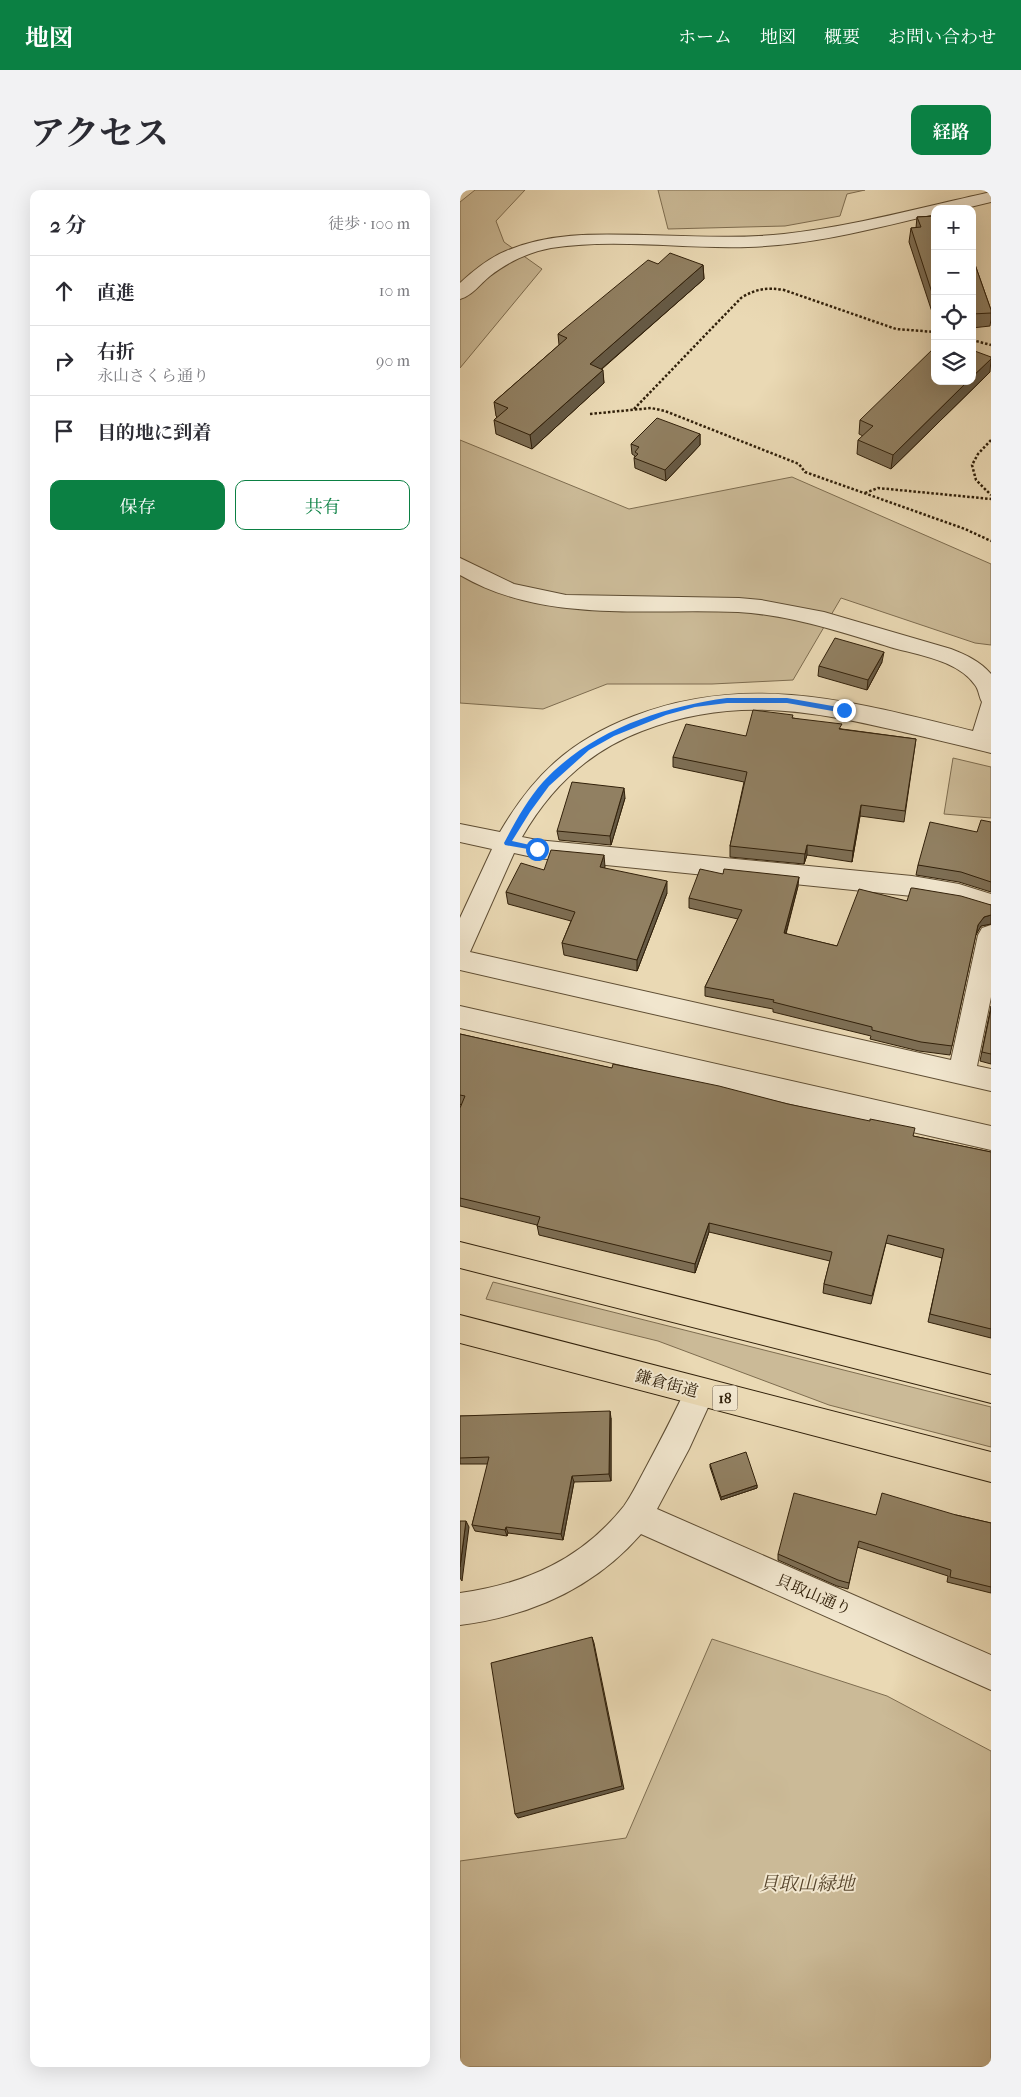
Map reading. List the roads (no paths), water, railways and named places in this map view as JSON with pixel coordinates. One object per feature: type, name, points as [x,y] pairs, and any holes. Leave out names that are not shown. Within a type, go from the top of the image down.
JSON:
[{"type":"main road","points":[[460,1255],[991,1389]]},
{"type":"main road","name":"鎌倉街道","points":[[460,1329],[991,1467]]},
{"type":"street","points":[[954,205],[991,197]]},
{"type":"street","points":[[460,293],[476,277],[497,262],[547,243],[583,239],[736,242],[788,239],[821,234],[931,210]]},
{"type":"street","points":[[460,565],[489,582],[509,590],[566,602],[739,605],[776,609],[818,617],[953,659],[979,675],[989,689],[991,698]]},
{"type":"street","points":[[460,947],[507,843],[527,810],[546,784],[587,748],[641,721],[695,705],[727,701],[787,701],[844,710],[986,742],[991,707]]},
{"type":"street","points":[[460,833],[537,849],[912,886],[959,894],[991,904]]},
{"type":"street","points":[[962,1073],[991,935]]},
{"type":"street","points":[[460,960],[991,1080]]},
{"type":"street","points":[[460,1018],[991,1138]]},
{"type":"street","points":[[460,1609],[513,1600],[554,1583],[586,1564],[612,1543],[636,1516],[679,1438],[700,1392]]},
{"type":"street","name":"貝取山通り","points":[[636,1516],[950,1653],[991,1673]]},
{"type":"park label","name":"貝取山緑地","points":[[807,1883]]}]
